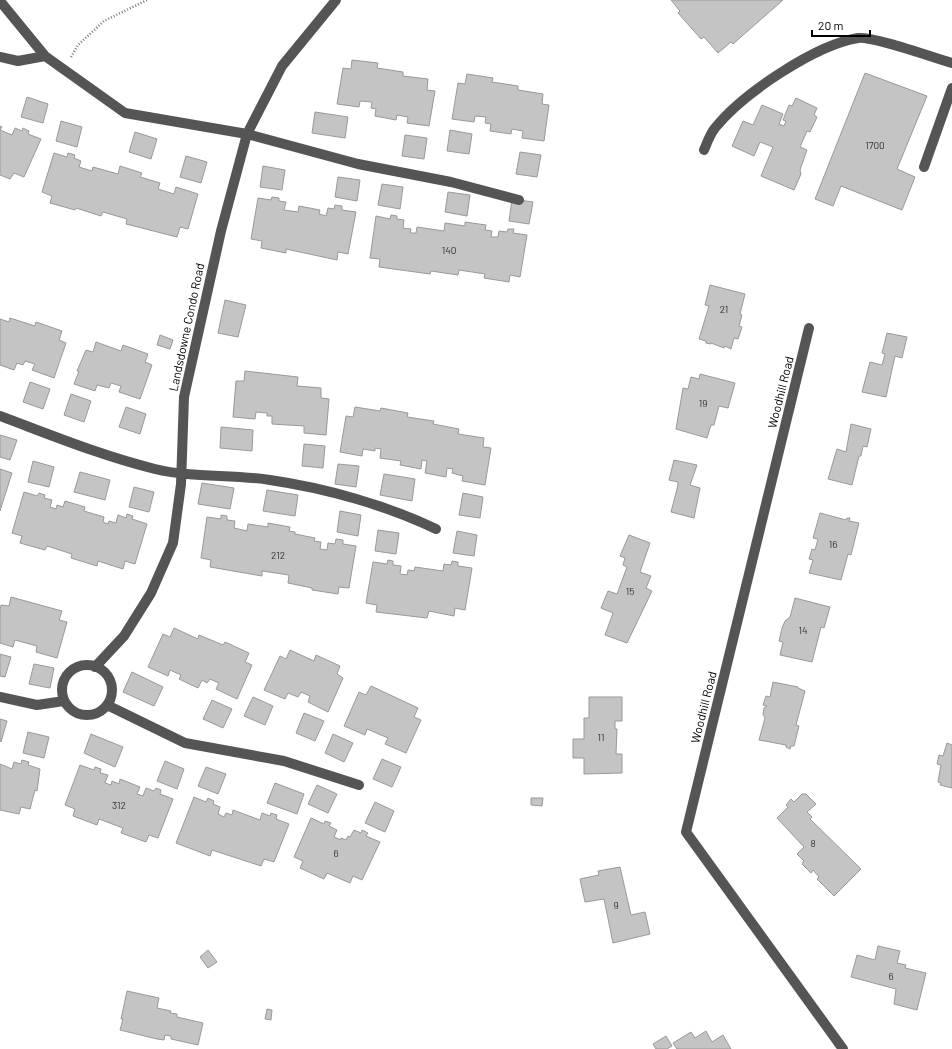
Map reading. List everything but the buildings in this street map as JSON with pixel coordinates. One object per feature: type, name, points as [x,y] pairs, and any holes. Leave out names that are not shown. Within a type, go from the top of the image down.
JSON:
[{"type":"street","name":"Landsdowne Condo Road","points":[[95,666],[124,636],[154,586],[173,543],[181,473],[184,397],[221,231],[247,134],[282,66],[336,0]]},
{"type":"street","points":[[0,1],[45,56],[125,113],[247,134],[358,164],[452,182],[519,200]]},
{"type":"street","points":[[704,150],[715,128],[753,91],[821,50],[859,38],[882,42],[952,63]]},
{"type":"street","points":[[0,57],[18,61],[45,56]]},
{"type":"street","points":[[924,167],[952,88]]},
{"type":"street","name":"Woodhill Road","points":[[810,328],[686,832],[843,1049]]},
{"type":"street","points":[[0,416],[77,444],[156,469],[181,473],[270,480],[319,489],[408,515],[436,528]]},
{"type":"street","points":[[83,665],[95,666],[105,673],[111,683],[112,694],[107,705],[100,712],[90,716],[79,714],[70,710],[64,701],[61,690],[64,678],[72,670],[83,665]]},
{"type":"street","points":[[0,697],[37,705],[64,701]]},
{"type":"street","points":[[107,705],[185,743],[284,761],[359,785]]},
{"type":"path","points":[[64,70],[78,45],[104,21],[147,0]]}]
